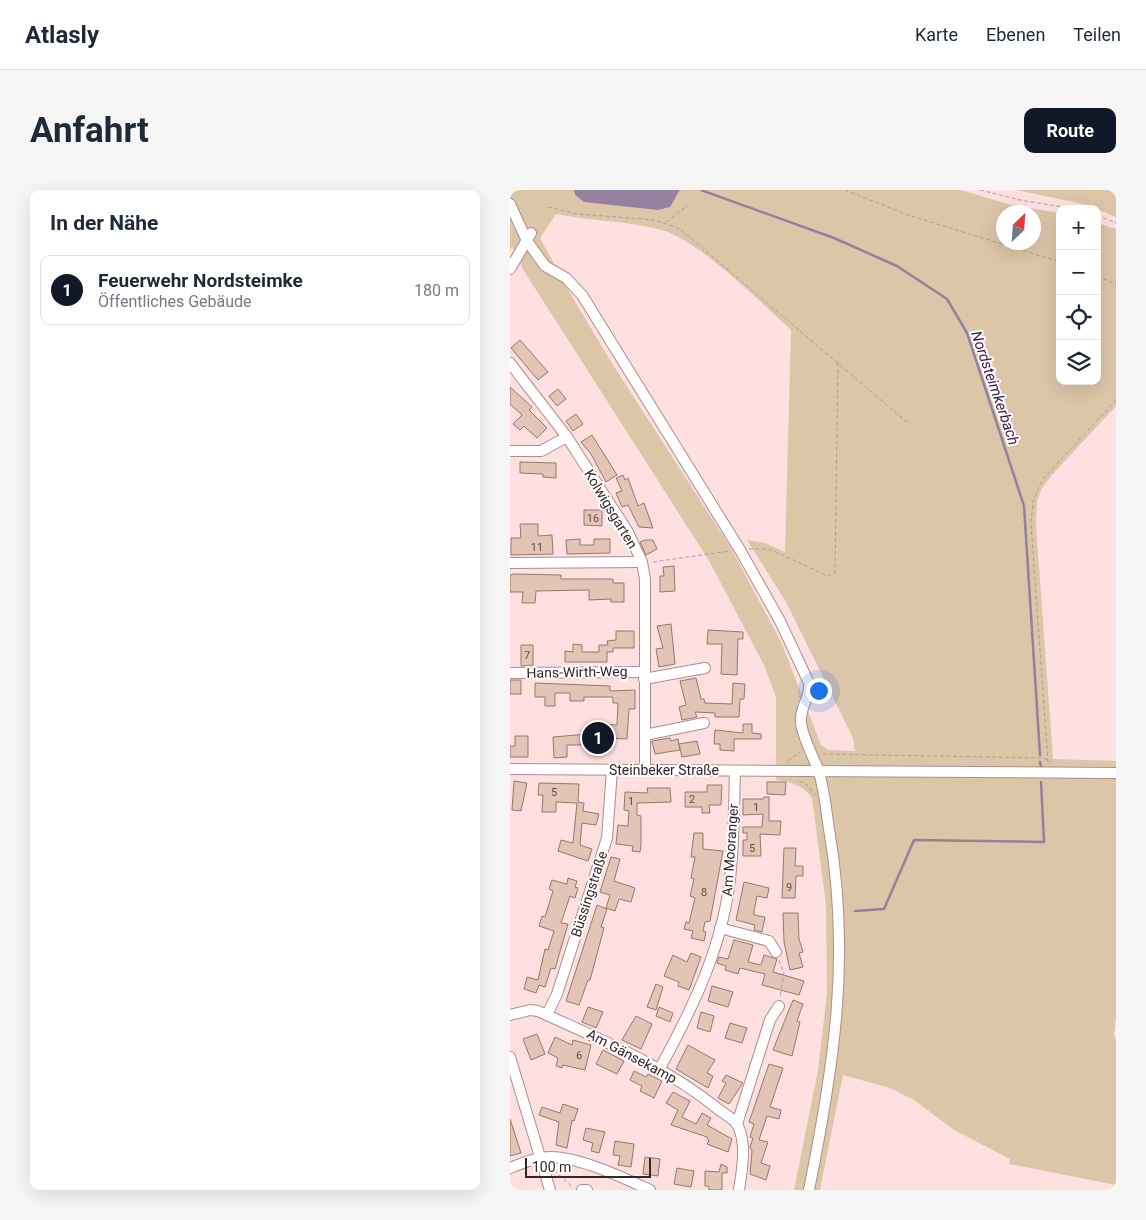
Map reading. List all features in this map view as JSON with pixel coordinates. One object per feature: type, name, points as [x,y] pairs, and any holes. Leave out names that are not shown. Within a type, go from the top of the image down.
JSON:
[{"type":"street","points":[[510,204],[545,266],[566,278],[582,295],[740,550],[780,621],[809,683],[810,690],[801,708],[801,723],[818,770],[830,830],[838,900],[840,982],[832,1068],[809,1190]]},
{"type":"street","points":[[510,269],[529,237]]},
{"type":"street","name":"Kolwigsgarten","points":[[510,363],[567,437],[628,532],[642,562],[645,579],[645,770]]},
{"type":"street","points":[[510,451],[540,451],[567,437]]},
{"type":"street","points":[[510,564],[642,562]]},
{"type":"street","points":[[645,675],[705,668]]},
{"type":"street","name":"Hans-Wirth-Weg","points":[[510,673],[645,675]]},
{"type":"street","points":[[645,735],[704,723]]},
{"type":"street","name":"Steinbeker Straße","points":[[510,769],[818,770],[1116,774]]},
{"type":"street","name":"Büssingstraße","points":[[547,1015],[557,994],[606,838],[612,770]]},
{"type":"street","name":"Am Mooranger","points":[[660,1068],[696,1000],[720,928],[732,870],[735,771]]},
{"type":"street","points":[[720,928],[769,941],[776,952]]},
{"type":"street","points":[[739,1190],[743,1147],[737,1124],[770,1020],[779,1006]]},
{"type":"street","name":"Am Gänsekamp","points":[[510,1015],[530,1010],[547,1015],[660,1068],[707,1100],[737,1124]]},
{"type":"street","points":[[510,1057],[550,1190]]},
{"type":"street","points":[[510,1168],[540,1158],[563,1158],[620,1176],[650,1190]]},
{"type":"street","points":[[582,1190],[587,1190]]},
{"type":"path","points":[[845,190],[908,215],[1056,261]]},
{"type":"path","points":[[980,190],[1020,200],[1056,206]]},
{"type":"path","points":[[665,222],[688,205]]},
{"type":"path","points":[[548,207],[578,214],[665,222],[680,229],[697,241],[908,423]]},
{"type":"path","points":[[1101,217],[1116,223]]},
{"type":"path","points":[[1101,278],[1116,284]]},
{"type":"path","points":[[642,562],[763,548],[828,576],[835,573],[838,362]]},
{"type":"path","points":[[1048,773],[1031,525],[1033,501],[1037,489],[1048,473],[1116,400]]},
{"type":"path","points":[[822,754],[1043,758],[1058,763]]},
{"type":"path","points":[[776,952],[784,973],[779,1006]]},
{"type":"path","points":[[552,1169],[576,1190]]},
{"type":"shaded area","points":[[510,190],[574,190],[575,195],[676,198],[680,190],[961,190],[1011,205],[996,205],[996,250],[1041,250],[1041,210],[1056,212],[1056,385],[1101,385],[1101,224],[1116,229],[1116,406],[1051,476],[1041,490],[1037,502],[1036,525],[1053,759],[1116,761],[1116,1017],[1114,1035],[1116,1041],[1116,1185],[1009,1164],[1010,1159],[954,1130],[914,1100],[890,1088],[843,1075],[820,1190],[794,1190],[818,1070],[827,993],[826,905],[812,798],[805,790],[796,785],[776,780],[776,697],[764,665],[708,559],[524,271],[512,246],[510,251]],"holes":[[[556,214],[649,227],[662,230],[677,237],[694,247],[730,274],[791,330],[785,552],[765,543],[747,540],[786,602],[853,738],[855,751],[829,750],[821,745],[782,644],[731,548],[613,365],[540,238]]]},
{"type":"shaded area","points":[[574,190],[680,190],[670,207],[658,210],[584,202],[575,195]]},
{"type":"shaded area","points":[[1016,190],[1116,190],[1116,217],[1101,211],[1101,205],[1088,205]]},
{"type":"building","points":[[520,340],[548,372],[538,380],[511,348]]},
{"type":"building","points":[[510,387],[532,407],[529,410],[547,428],[537,438],[524,426],[520,430],[513,424],[522,415],[510,404]]},
{"type":"building","points":[[558,389],[566,399],[557,406],[549,396]]},
{"type":"building","points":[[576,414],[583,424],[573,431],[566,421]]},
{"type":"building","points":[[592,435],[617,475],[606,482],[591,454],[581,442]]},
{"type":"building","points":[[520,462],[556,463],[556,478],[543,477],[543,474],[520,473]]},
{"type":"building","points":[[623,475],[625,480],[628,478],[638,506],[644,503],[653,528],[639,527],[628,505],[622,507],[616,493],[622,491],[616,478]]},
{"type":"building","points":[[584,510],[602,510],[602,526],[584,525]]},
{"type":"building","points":[[520,524],[538,524],[538,536],[552,535],[553,554],[511,555],[511,538],[521,538]]},
{"type":"building","points":[[580,539],[580,545],[594,545],[594,539],[610,539],[610,553],[567,554],[566,540]]},
{"type":"building","points":[[653,540],[657,549],[646,555],[640,542]]},
{"type":"building","points":[[674,566],[675,591],[660,592],[660,576],[664,576],[663,567]]},
{"type":"building","points":[[510,575],[561,575],[561,579],[613,579],[613,583],[624,583],[624,602],[611,602],[611,599],[589,600],[589,590],[536,591],[535,603],[522,603],[523,592],[510,592]]},
{"type":"building","points":[[671,624],[675,664],[659,667],[656,649],[663,648],[657,626]]},
{"type":"building","points":[[708,630],[743,632],[743,639],[738,639],[737,675],[721,674],[722,644],[707,644]]},
{"type":"building","points":[[616,631],[634,631],[634,648],[613,648],[613,652],[607,652],[607,662],[565,662],[565,651],[573,652],[573,644],[582,645],[582,652],[599,652],[599,645],[608,645],[607,641],[616,640]]},
{"type":"building","points":[[521,645],[533,645],[533,665],[521,666]]},
{"type":"building","points":[[696,678],[701,699],[704,699],[705,703],[732,704],[733,683],[745,684],[744,699],[740,699],[739,717],[715,717],[715,713],[695,712],[697,717],[682,720],[679,707],[686,705],[680,681]]},
{"type":"building","points":[[510,680],[521,680],[521,694],[510,694]]},
{"type":"building","points":[[535,683],[610,686],[610,691],[635,690],[635,709],[629,709],[627,739],[607,738],[607,750],[596,750],[596,745],[567,745],[567,757],[554,758],[553,737],[588,734],[588,723],[617,725],[618,703],[613,703],[613,697],[584,697],[584,701],[570,701],[570,693],[555,693],[555,706],[545,706],[545,697],[535,697]]},
{"type":"building","points":[[743,724],[752,724],[752,733],[761,734],[761,739],[734,739],[734,751],[720,750],[720,744],[714,744],[715,730],[743,733]]},
{"type":"building","points":[[515,736],[528,736],[528,757],[510,757],[510,746],[515,746]]},
{"type":"building","points":[[670,738],[671,741],[678,739],[680,750],[655,754],[652,741]]},
{"type":"building","points":[[697,741],[700,754],[682,757],[679,744]]},
{"type":"building","points":[[514,781],[527,783],[521,811],[512,810]]},
{"type":"building","points":[[767,782],[786,782],[785,795],[767,794]]},
{"type":"building","points":[[539,783],[579,784],[578,802],[584,803],[583,811],[599,814],[596,825],[582,823],[580,845],[592,849],[588,861],[558,851],[561,840],[573,843],[577,803],[556,802],[556,812],[542,812],[543,795],[538,795]]},
{"type":"building","points":[[707,785],[722,785],[721,805],[709,805],[710,813],[702,813],[702,807],[685,807],[685,792],[707,792]]},
{"type":"building","points":[[647,788],[670,788],[671,802],[637,803],[637,815],[641,816],[641,844],[640,852],[632,851],[633,846],[616,844],[618,825],[628,826],[629,811],[624,810],[625,792],[648,793]]},
{"type":"building","points":[[764,797],[769,797],[769,821],[781,821],[780,835],[760,834],[761,856],[743,856],[743,840],[747,840],[747,833],[743,833],[743,827],[762,827],[763,814],[743,815],[743,799],[763,799]]},
{"type":"building","points":[[694,833],[703,833],[703,849],[723,851],[710,921],[705,922],[703,931],[706,932],[704,941],[691,938],[693,931],[684,929],[686,922],[689,923],[695,898],[690,896],[694,879],[691,878],[695,857],[691,857]]},
{"type":"building","points":[[784,848],[796,848],[795,866],[803,866],[803,876],[796,876],[795,898],[782,898]]},
{"type":"building","points":[[611,857],[620,859],[614,881],[635,888],[631,902],[619,899],[615,911],[606,908],[610,895],[600,892]]},
{"type":"building","points":[[568,878],[577,881],[575,887],[578,888],[575,898],[570,896],[561,923],[568,924],[555,969],[551,968],[545,987],[539,985],[536,993],[524,989],[527,977],[538,980],[545,949],[548,950],[554,931],[539,926],[542,916],[545,917],[553,891],[549,889],[552,880],[567,884]]},
{"type":"building","points":[[744,882],[769,888],[767,898],[757,896],[754,911],[754,915],[765,917],[762,932],[754,930],[755,925],[736,920]]},
{"type":"building","points":[[597,905],[607,909],[601,927],[604,928],[590,980],[588,980],[579,1005],[566,1001]]},
{"type":"building","points":[[783,913],[798,913],[799,939],[803,952],[799,953],[803,967],[790,970],[784,942]]},
{"type":"building","points":[[734,940],[753,945],[748,962],[761,965],[764,955],[777,959],[773,972],[804,981],[799,995],[762,985],[765,974],[740,968],[738,974],[725,970],[726,966],[717,963],[719,957],[728,959]]},
{"type":"building","points":[[691,953],[701,957],[689,990],[678,986],[679,982],[664,976],[673,955],[687,962]]},
{"type":"building","points":[[656,984],[663,987],[656,1010],[647,1007]]},
{"type":"building","points":[[712,986],[733,992],[728,1007],[708,1001]]},
{"type":"building","points":[[793,1000],[803,1004],[797,1021],[800,1022],[792,1056],[773,1050]]},
{"type":"building","points":[[588,1007],[603,1012],[596,1028],[582,1022]]},
{"type":"building","points":[[659,1007],[673,1013],[670,1022],[656,1016]]},
{"type":"building","points":[[701,1012],[714,1016],[710,1032],[697,1028]]},
{"type":"building","points":[[636,1016],[652,1024],[641,1049],[622,1040]]},
{"type":"building","points":[[730,1023],[747,1028],[742,1043],[725,1038]]},
{"type":"building","points":[[537,1034],[545,1054],[531,1060],[523,1039]]},
{"type":"building","points":[[555,1037],[572,1045],[573,1040],[591,1045],[585,1070],[563,1065],[562,1068],[556,1066],[558,1058],[548,1053]]},
{"type":"building","points":[[688,1045],[715,1060],[707,1073],[713,1076],[708,1088],[676,1069]]},
{"type":"building","points":[[603,1050],[624,1061],[617,1074],[596,1064]]},
{"type":"building","points":[[769,1064],[783,1068],[770,1107],[781,1110],[779,1119],[767,1116],[759,1140],[768,1142],[761,1163],[770,1166],[766,1180],[750,1174],[752,1151],[750,1147],[753,1138],[750,1137],[754,1124],[749,1122]]},
{"type":"building","points":[[634,1071],[646,1077],[648,1074],[662,1081],[654,1098],[640,1091],[642,1086],[630,1080]]},
{"type":"building","points":[[726,1075],[743,1083],[729,1104],[718,1098],[726,1083],[722,1081]]},
{"type":"building","points":[[673,1092],[690,1101],[682,1117],[696,1124],[702,1113],[711,1118],[707,1125],[732,1139],[728,1152],[707,1144],[709,1141],[707,1137],[671,1125],[678,1110],[666,1103]]},
{"type":"building","points":[[563,1104],[578,1109],[574,1121],[572,1120],[567,1148],[556,1145],[559,1122],[539,1115],[542,1107],[560,1113]]},
{"type":"building","points":[[510,1119],[521,1153],[510,1156]]},
{"type":"building","points":[[586,1128],[605,1132],[599,1153],[591,1151],[593,1143],[583,1140]]},
{"type":"building","points":[[615,1141],[634,1144],[631,1167],[618,1165],[620,1156],[613,1155]]},
{"type":"building","points":[[645,1157],[660,1159],[658,1176],[643,1174]]},
{"type":"building","points":[[721,1164],[727,1167],[727,1173],[722,1173],[722,1190],[709,1190],[709,1186],[705,1186],[705,1171],[719,1172]]},
{"type":"building","points":[[677,1168],[694,1171],[691,1187],[674,1184]]},
{"type":"waterway","name":"Nordsteimkerbach","points":[[701,190],[834,238],[897,266],[947,299],[967,333],[1024,506],[1040,755]]},
{"type":"waterway","name":"Nordsteimkerbach","points":[[1040,762],[1041,767]]},
{"type":"waterway","name":"Nordsteimkerbach","points":[[855,911],[884,909],[914,840],[1044,842],[1041,782]]},
{"type":"place","name":"Feuerwehr Nordsteimke","points":[[598,738]]}]
